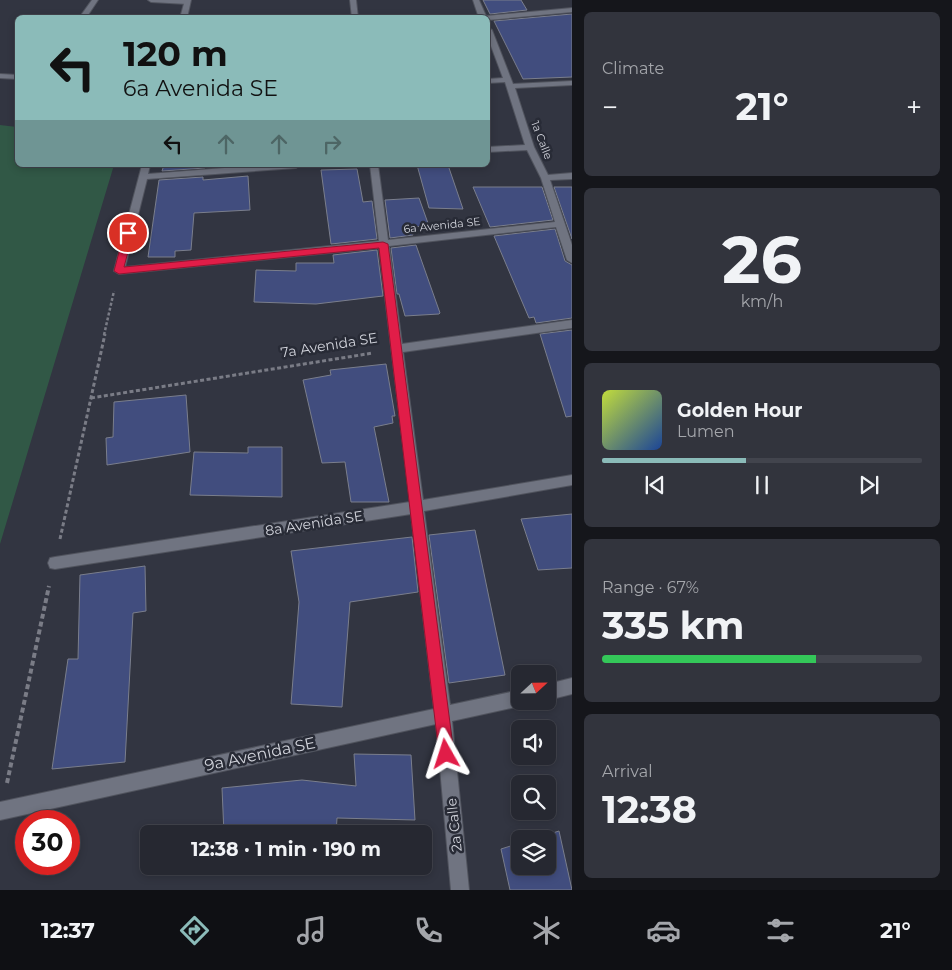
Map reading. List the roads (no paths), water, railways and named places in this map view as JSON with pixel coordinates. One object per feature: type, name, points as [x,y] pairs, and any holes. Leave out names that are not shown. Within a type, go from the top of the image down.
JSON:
[{"type":"street","points":[[84,15],[95,0]]},
{"type":"street","points":[[150,0],[188,1],[184,15]]},
{"type":"street","points":[[353,0],[355,15]]},
{"type":"street","points":[[476,0],[482,15]]},
{"type":"street","points":[[490,18],[572,10]]},
{"type":"street","name":"1a Calle","points":[[490,35],[509,83],[530,146],[545,178],[572,260]]},
{"type":"street","points":[[0,76],[15,76]]},
{"type":"street","points":[[490,81],[572,83]]},
{"type":"street","points":[[490,150],[530,146]]},
{"type":"street","points":[[145,167],[142,177],[270,167]]},
{"type":"street","name":"2a Calle","points":[[374,167],[442,714],[460,890]]},
{"type":"street","points":[[545,178],[572,176]]},
{"type":"street","name":"6a Avenida SE","points":[[142,177],[119,271],[560,224]]},
{"type":"street","name":"7a Avenida SE","points":[[396,349],[572,324]]},
{"type":"street","name":"8a Avenida SE","points":[[55,563],[416,507],[572,480]]},
{"type":"street","points":[[556,690],[572,686]]},
{"type":"street","name":"9a Avenida SE","points":[[0,812],[511,700]]}]
